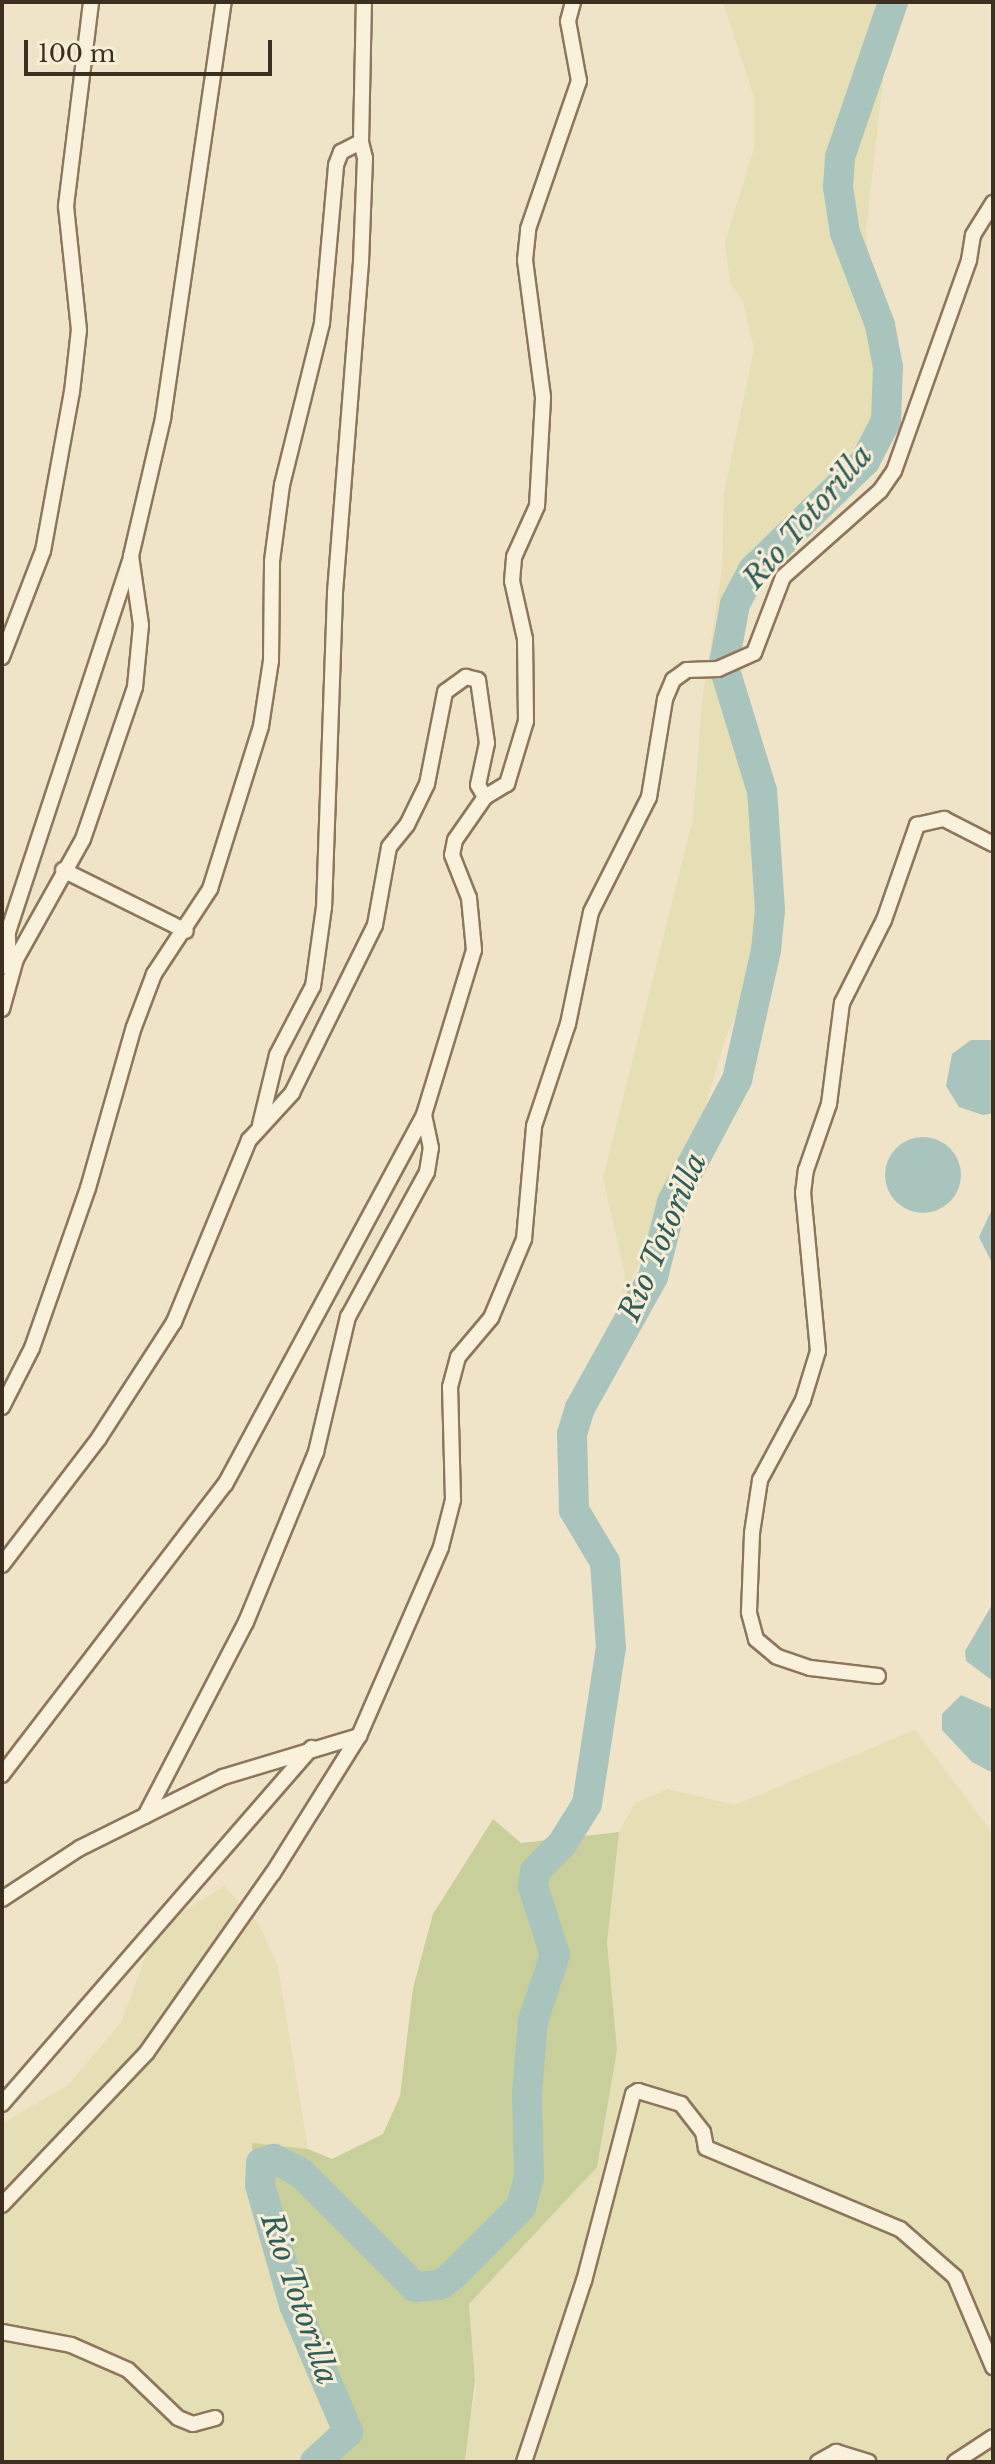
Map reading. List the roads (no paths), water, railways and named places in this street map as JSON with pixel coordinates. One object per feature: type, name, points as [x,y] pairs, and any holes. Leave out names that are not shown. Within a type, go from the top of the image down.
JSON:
[{"type":"street","points":[[2,657],[43,551],[72,392],[79,330],[66,206],[91,2]]},
{"type":"street","points":[[10,982],[8,932],[131,556],[163,418],[224,2]]},
{"type":"street","points":[[260,1125],[277,1055],[313,986],[324,907],[335,594],[361,262],[365,158],[361,142],[364,2]]},
{"type":"street","points":[[2,1775],[225,1484],[424,1115],[474,950],[469,898],[452,855],[455,840],[485,797],[507,784],[526,721],[525,639],[512,581],[514,557],[537,506],[543,397],[525,260],[528,229],[579,81],[568,21],[573,2]]},
{"type":"street","points":[[2,1407],[32,1348],[88,1188],[139,1014],[154,974],[186,931],[210,889],[261,726],[271,661],[272,561],[282,485],[322,323],[336,165],[341,152],[361,142]]},
{"type":"street","points":[[2,2205],[147,2052],[273,1873],[359,1736],[441,1547],[453,1500],[450,1387],[458,1357],[491,1318],[524,1239],[534,1126],[568,1024],[591,912],[649,797],[665,699],[673,680],[687,670],[718,669],[754,653],[783,577],[880,491],[894,471],[969,260],[973,235],[993,203]]},
{"type":"street","points":[[2,1009],[37,916],[83,839],[135,687],[141,625],[131,556]]},
{"type":"street","points":[[2,1565],[99,1438],[174,1322],[249,1140],[292,1093],[330,1025],[375,925],[389,847],[407,825],[427,784],[445,692],[466,677],[478,680],[484,692],[487,743],[478,785],[485,797]]},
{"type":"street","points":[[878,1676],[810,1668],[776,1656],[756,1639],[749,1612],[752,1533],[760,1480],[803,1400],[818,1351],[803,1193],[806,1170],[829,1104],[842,1003],[884,920],[917,825],[944,819],[993,844]]},
{"type":"street","points":[[63,870],[186,931]]},
{"type":"street","points":[[145,1816],[246,1622],[316,1452],[348,1317],[427,1172],[431,1148],[424,1115]]},
{"type":"street","points":[[2,1899],[80,1848],[223,1777],[359,1736]]},
{"type":"street","points":[[2,2104],[312,1748]]},
{"type":"street","points":[[524,2462],[584,2281],[633,2094],[638,2091],[681,2104],[703,2132],[706,2148],[900,2229],[955,2277],[993,2367]]},
{"type":"street","points":[[2,2332],[71,2345],[128,2370],[178,2418],[193,2424],[215,2418]]},
{"type":"street","points":[[955,2462],[993,2437]]},
{"type":"street","points":[[818,2462],[836,2452],[869,2462]]},
{"type":"water","points":[[971,1040],[993,1040],[993,1113],[983,1115],[959,1107],[946,1086],[952,1054]]},
{"type":"water","points":[[916,1137],[930,1137],[944,1143],[955,1154],[961,1175],[958,1190],[950,1202],[930,1213],[916,1213],[902,1207],[891,1196],[885,1182],[885,1168],[891,1154],[902,1143]]},
{"type":"water","points":[[993,1207],[993,1265],[979,1237]]},
{"type":"water","points":[[993,1603],[993,1681],[966,1661],[965,1651]]},
{"type":"water","points":[[961,1695],[993,1709],[993,1773],[972,1762],[942,1730],[942,1714]]},
{"type":"waterway","name":"Rio Totorilla","points":[[724,664],[735,604],[753,570],[865,461],[886,421],[888,367],[880,325],[845,233],[838,187],[840,157],[893,2]]},
{"type":"waterway","name":"Rio Totorilla","points":[[315,2462],[348,2432],[294,2305],[260,2185],[261,2163],[274,2159],[301,2173],[415,2287],[440,2285],[452,2276],[521,2207],[529,2177],[527,2093],[533,2021],[555,1955],[533,1886],[535,1871],[562,1844],[587,1804],[611,1648],[605,1562],[574,1510],[572,1434],[580,1408],[653,1277],[672,1202],[737,1080],[766,950],[770,910],[762,791],[725,670]]}]
